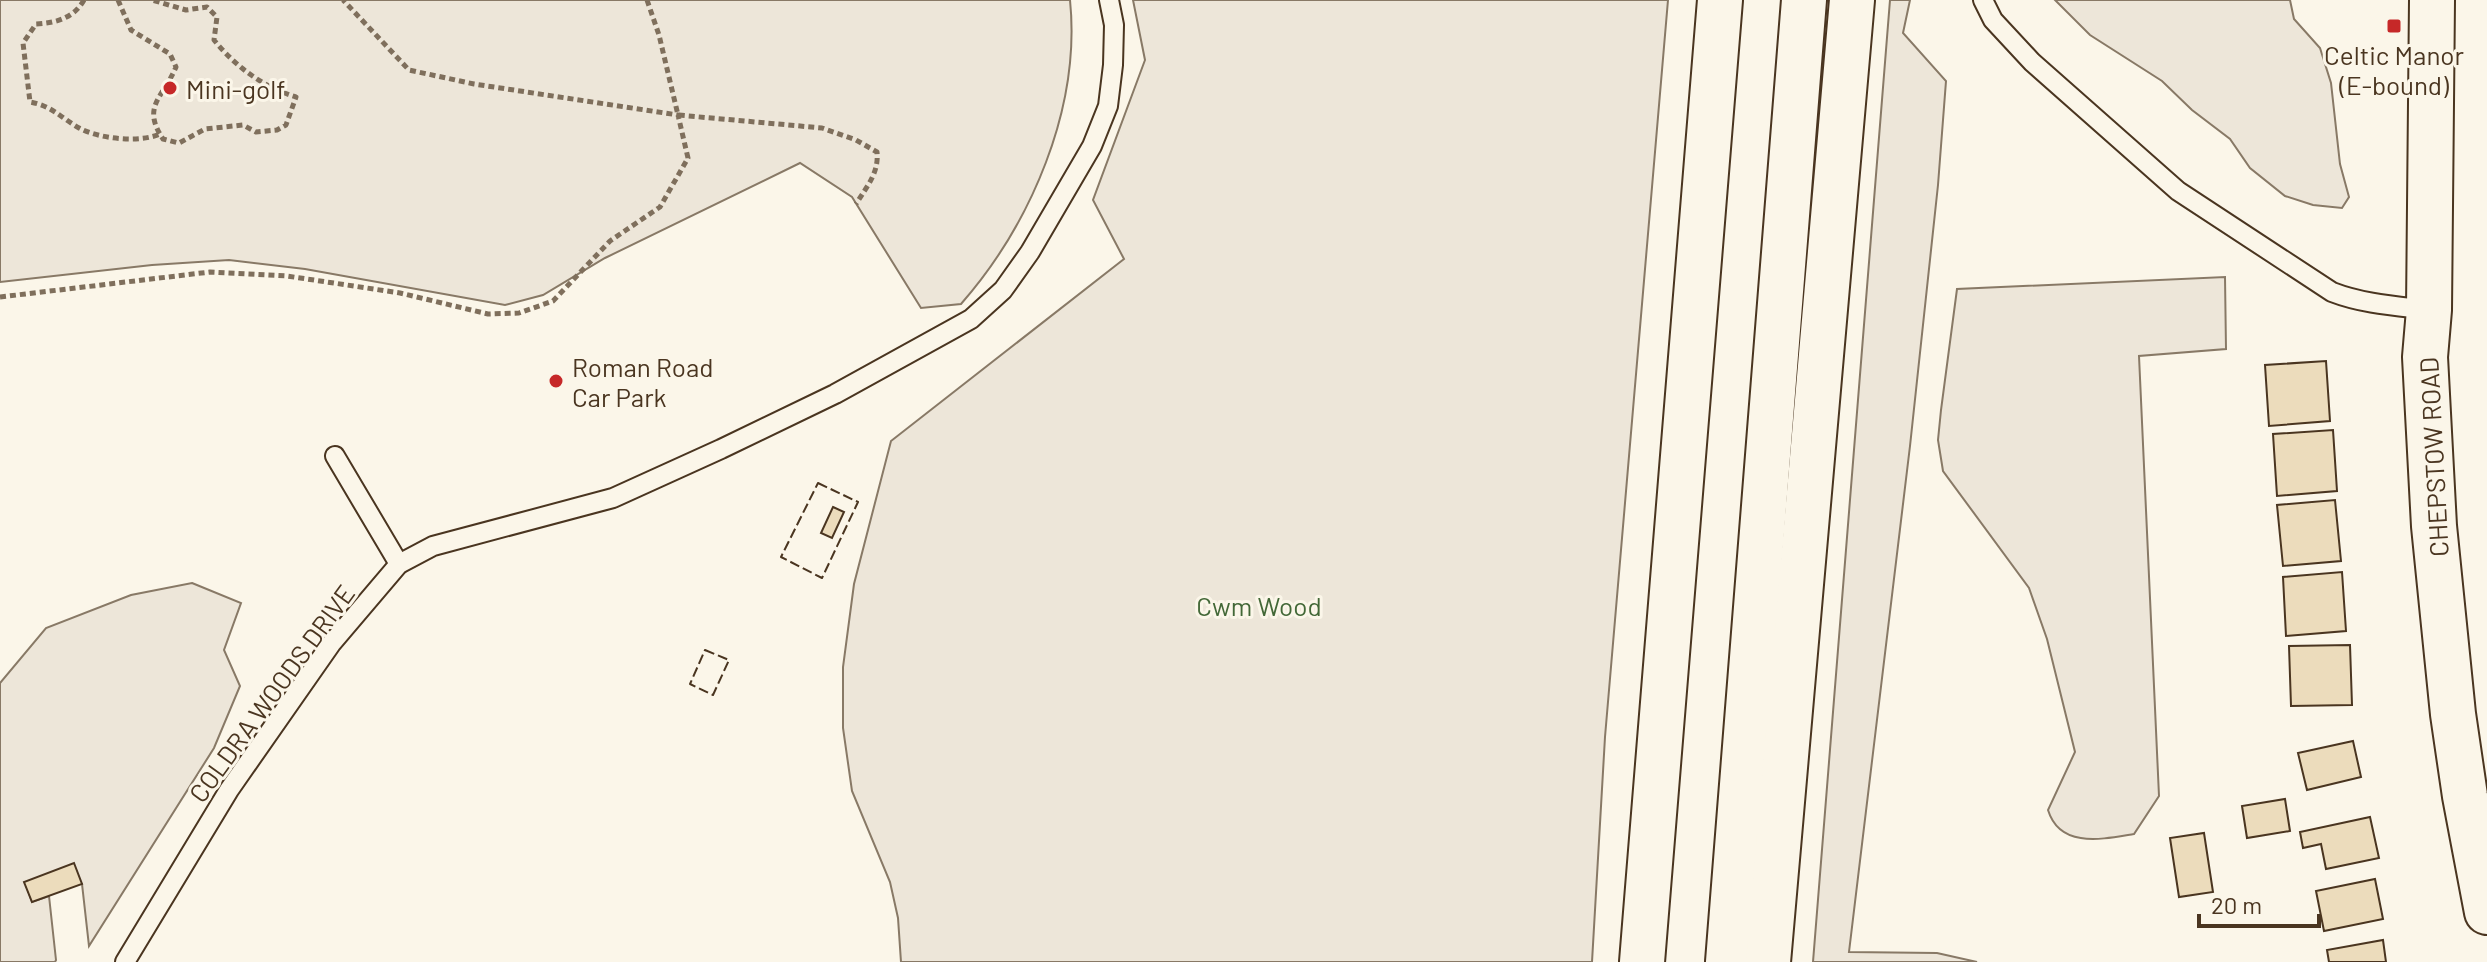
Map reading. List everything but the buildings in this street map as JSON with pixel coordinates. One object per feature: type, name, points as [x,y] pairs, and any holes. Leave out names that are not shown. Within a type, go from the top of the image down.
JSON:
[{"type":"main road","points":[[1642,962],[1720,0]]},
{"type":"main road","points":[[1728,962],[1804,0]]},
{"type":"main road","points":[[1768,962],[1852,0]]},
{"type":"main road","name":"CHEPSTOW ROAD","points":[[2432,0],[2429,310],[2425,357],[2434,526],[2453,714],[2487,912]]},
{"type":"lane","name":"COLDRA WOODS DRIVE","points":[[125,962],[229,790],[331,644],[399,564],[433,546],[613,498],[835,394],[971,319],[1003,290],[1030,252],[1092,146],[1108,106],[1114,25],[1109,0]]},
{"type":"lane","points":[[1983,0],[1993,20],[2032,62],[2178,191],[2332,292],[2351,300],[2429,310]]},
{"type":"lane","points":[[335,456],[399,564]]},
{"type":"path","points":[[84,0],[78,11],[50,23],[36,24],[23,43],[30,102],[47,105],[84,131],[132,140],[146,140],[160,134]]},
{"type":"path","points":[[118,0],[131,30],[170,54],[176,67],[153,112],[153,124],[163,139],[179,143],[205,129],[243,125],[256,132],[277,130],[286,125],[296,97],[273,90],[229,58],[214,40],[217,17],[207,7],[186,10],[152,0]]},
{"type":"path","points":[[343,0],[409,70],[474,84],[678,115],[822,128],[856,140],[877,152],[878,164],[875,175],[856,204]]},
{"type":"path","points":[[0,297],[210,272],[287,276],[400,293],[488,314],[519,313],[553,301],[610,241],[660,207],[688,158],[659,35],[647,0]]},
{"type":"green space","points":[[0,0],[1070,0],[1071,41],[1059,123],[1046,162],[1009,238],[961,304],[921,308],[852,197],[800,163],[605,258],[543,295],[505,305],[305,269],[229,260],[0,282]]},
{"type":"green space","name":"Cwm Wood","points":[[1133,0],[1668,0],[1605,737],[1592,962],[901,962],[898,918],[890,882],[852,791],[843,728],[843,667],[854,584],[891,441],[1124,259],[1093,200],[1145,60]]},
{"type":"green space","points":[[1890,0],[1910,0],[1903,33],[1946,81],[1910,446],[1849,952],[1937,953],[1977,962],[1813,962]]},
{"type":"green space","points":[[2055,0],[2290,0],[2294,19],[2320,48],[2331,83],[2340,164],[2349,197],[2342,208],[2313,205],[2285,196],[2250,168],[2230,139],[2192,110],[2162,81],[2090,35]]},
{"type":"green space","points":[[2225,277],[2226,349],[2139,356],[2159,796],[2134,834],[2096,839],[2072,836],[2062,831],[2048,810],[2075,752],[2047,639],[2029,588],[1943,471],[1938,440],[1957,289]]},
{"type":"green space","points":[[192,583],[241,603],[224,650],[240,686],[214,748],[89,946],[82,884],[25,882],[32,902],[49,896],[56,960],[0,962],[0,683],[46,628],[131,595]]},
{"type":"fence","points":[[818,483],[858,502],[822,578],[781,557],[818,483]]},
{"type":"fence","points":[[705,650],[729,660],[713,695],[690,684],[705,650]]},
{"type":"place","name":"Celtic Manor (E-bound)","points":[[2394,26]]},
{"type":"place","name":"Mini-golf","points":[[170,88]]},
{"type":"place","name":"Roman Road Car Park","points":[[556,381]]}]
